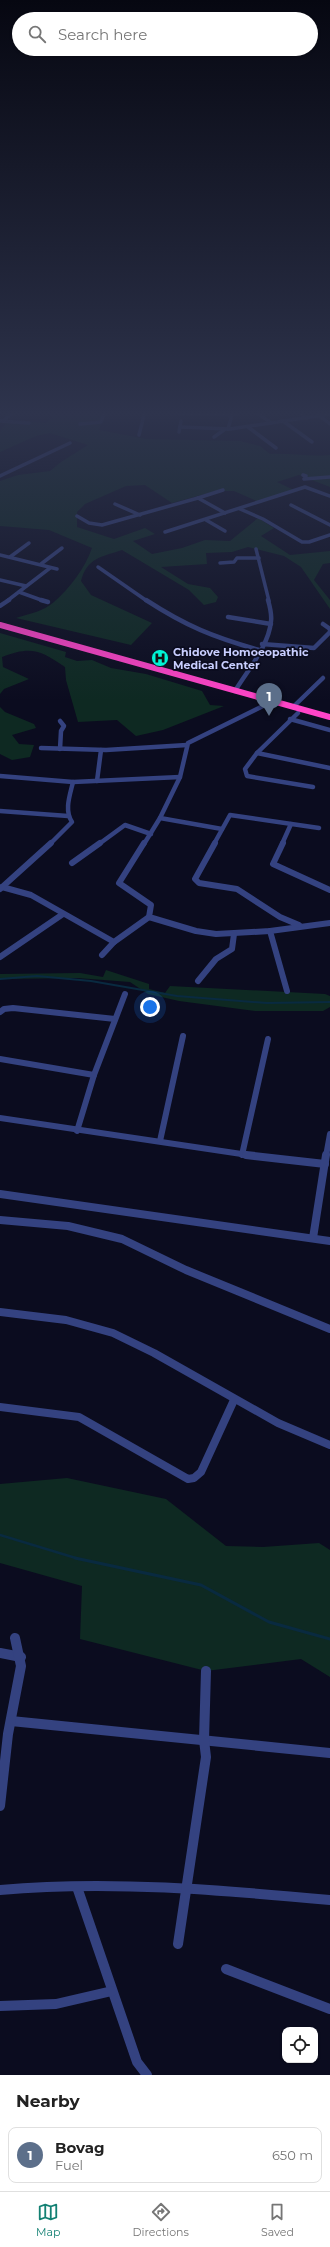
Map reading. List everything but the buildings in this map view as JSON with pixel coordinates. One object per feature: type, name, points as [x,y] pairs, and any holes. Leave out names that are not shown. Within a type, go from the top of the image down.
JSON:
[{"type":"highway","points":[[0,625],[330,717]]},
{"type":"highway","points":[[0,629],[330,722]]},
{"type":"street","points":[[124,508],[140,515]]},
{"type":"street","points":[[77,516],[89,523],[102,526],[164,508]]},
{"type":"street","points":[[216,508],[225,513]]},
{"type":"street","points":[[165,532],[243,508]]},
{"type":"street","points":[[297,508],[330,525]]},
{"type":"street","points":[[240,509],[263,518],[302,542],[309,542],[330,535]]},
{"type":"street","points":[[206,520],[225,531]]},
{"type":"street","points":[[10,557],[29,542]]},
{"type":"street","points":[[41,564],[62,548]]},
{"type":"street","points":[[235,691],[259,650],[271,624],[259,558],[256,550]]},
{"type":"street","points":[[0,555],[57,569]]},
{"type":"street","points":[[220,563],[232,562],[237,558],[259,558]]},
{"type":"street","points":[[98,566],[176,620],[216,638],[259,650]]},
{"type":"street","points":[[0,606],[50,568]]},
{"type":"street","points":[[0,580],[26,586]]},
{"type":"street","points":[[19,592],[48,602]]},
{"type":"street","points":[[228,617],[271,624]]},
{"type":"street","points":[[262,644],[314,648],[330,632],[330,629],[323,624]]},
{"type":"street","points":[[293,707],[323,678]]},
{"type":"street","points":[[41,748],[101,750],[187,745],[267,704]]},
{"type":"street","points":[[298,713],[290,719],[257,753],[245,769],[247,776],[313,787]]},
{"type":"street","points":[[290,719],[330,730]]},
{"type":"street","points":[[60,721],[64,726],[61,731],[60,749]]},
{"type":"street","points":[[102,955],[114,942],[149,917],[151,905],[119,883],[160,818],[180,777],[187,745]]},
{"type":"street","points":[[97,781],[101,750]]},
{"type":"street","points":[[257,753],[260,755],[330,768]]},
{"type":"street","points":[[0,776],[72,782],[180,777]]},
{"type":"street","points":[[1,888],[70,826],[72,822],[68,816],[68,801],[72,782]]},
{"type":"street","points":[[0,811],[68,816]]},
{"type":"street","points":[[300,925],[286,920],[237,889],[195,881],[222,829],[230,816],[234,814],[319,828]]},
{"type":"street","points":[[160,818],[222,829]]},
{"type":"street","points":[[291,824],[273,864],[330,890]]},
{"type":"street","points":[[72,864],[125,825],[151,834]]},
{"type":"street","points":[[1,888],[31,895],[114,942]]},
{"type":"street","points":[[0,957],[63,914]]},
{"type":"street","points":[[149,917],[196,931],[234,934],[270,931],[300,925],[330,923]]},
{"type":"street","points":[[270,931],[287,991]]},
{"type":"street","points":[[198,981],[218,957],[231,950],[234,943],[234,934]]},
{"type":"street","points":[[77,1130],[94,1075],[124,994]]},
{"type":"street","points":[[0,1012],[4,1009],[13,1008],[115,1019]]},
{"type":"street","points":[[160,1142],[183,1036]]},
{"type":"street","points":[[242,1155],[268,1039]]},
{"type":"street","points":[[0,1059],[94,1075]]},
{"type":"street","points":[[0,1118],[242,1155],[325,1164]]},
{"type":"street","points":[[313,1238],[328,1154],[330,1134]]},
{"type":"street","points":[[0,1194],[102,1207],[330,1241]]},
{"type":"street","points":[[0,1220],[68,1226],[122,1238],[186,1270],[330,1329]]},
{"type":"street","points":[[0,1312],[60,1317],[106,1330],[158,1355],[234,1400],[279,1424],[330,1445]]},
{"type":"street","points":[[0,1407],[79,1417],[188,1479],[194,1478],[201,1472],[234,1400]]},
{"type":"street","points":[[0,1806],[11,1721],[21,1666],[21,1656],[15,1638]]},
{"type":"street","points":[[0,1653],[21,1656]]},
{"type":"street","points":[[178,1944],[188,1890],[206,1757],[204,1740],[206,1671]]},
{"type":"street","points":[[11,1721],[330,1753]]},
{"type":"street","points":[[0,1890],[44,1885],[77,1887],[103,1886],[188,1890],[330,1900]]},
{"type":"street","points":[[77,1887],[137,2062],[148,2075]]},
{"type":"street","points":[[226,1969],[330,2009]]},
{"type":"street","points":[[0,2006],[56,2004],[112,1991]]},
{"type":"green space","points":[[0,508],[81,508],[77,512],[77,527],[114,539],[145,528],[155,534],[133,541],[152,554],[182,548],[205,540],[230,541],[258,518],[274,528],[261,536],[290,555],[330,551],[330,563],[323,564],[314,580],[330,600],[330,609],[301,567],[284,556],[248,547],[232,552],[206,553],[207,564],[161,567],[188,584],[210,588],[218,597],[216,602],[204,605],[189,590],[122,550],[101,557],[91,563],[87,567],[81,581],[91,595],[152,623],[131,645],[16,618],[41,610],[54,602],[76,577],[92,548],[49,530],[0,526]]},
{"type":"green space","points":[[0,633],[66,652],[65,657],[77,661],[92,660],[111,668],[146,674],[202,691],[210,705],[224,706],[163,730],[136,736],[117,720],[78,722],[66,680],[65,667],[42,653],[28,651],[2,657],[3,667],[29,679],[4,689],[0,694]]},
{"type":"green space","points":[[0,707],[5,712],[34,724],[36,728],[12,735],[19,744],[34,745],[30,757],[12,760],[0,754]]},
{"type":"green space","points":[[106,970],[149,984],[149,989],[165,993],[170,986],[325,994],[330,996],[330,1007],[323,1011],[255,1011],[179,1001],[148,994],[130,982],[77,978],[0,979],[0,974],[80,973],[103,977]]},
{"type":"green space","points":[[67,1478],[166,1499],[226,1546],[263,1547],[319,1543],[330,1550],[330,1677],[301,1659],[206,1671],[80,1639],[82,1586],[0,1563],[0,1484]]},
{"type":"waterway","points":[[0,979],[37,976],[91,981],[177,996],[267,1003],[330,1002]]},
{"type":"waterway","points":[[0,1535],[77,1559]]},
{"type":"waterway","points":[[77,1559],[201,1585],[269,1622],[330,1639]]},
{"type":"place","name":"Chidove Homoeopathic Medical Center","points":[[160,658]]},
{"type":"place","name":"Bovag","points":[[269,716]]}]
